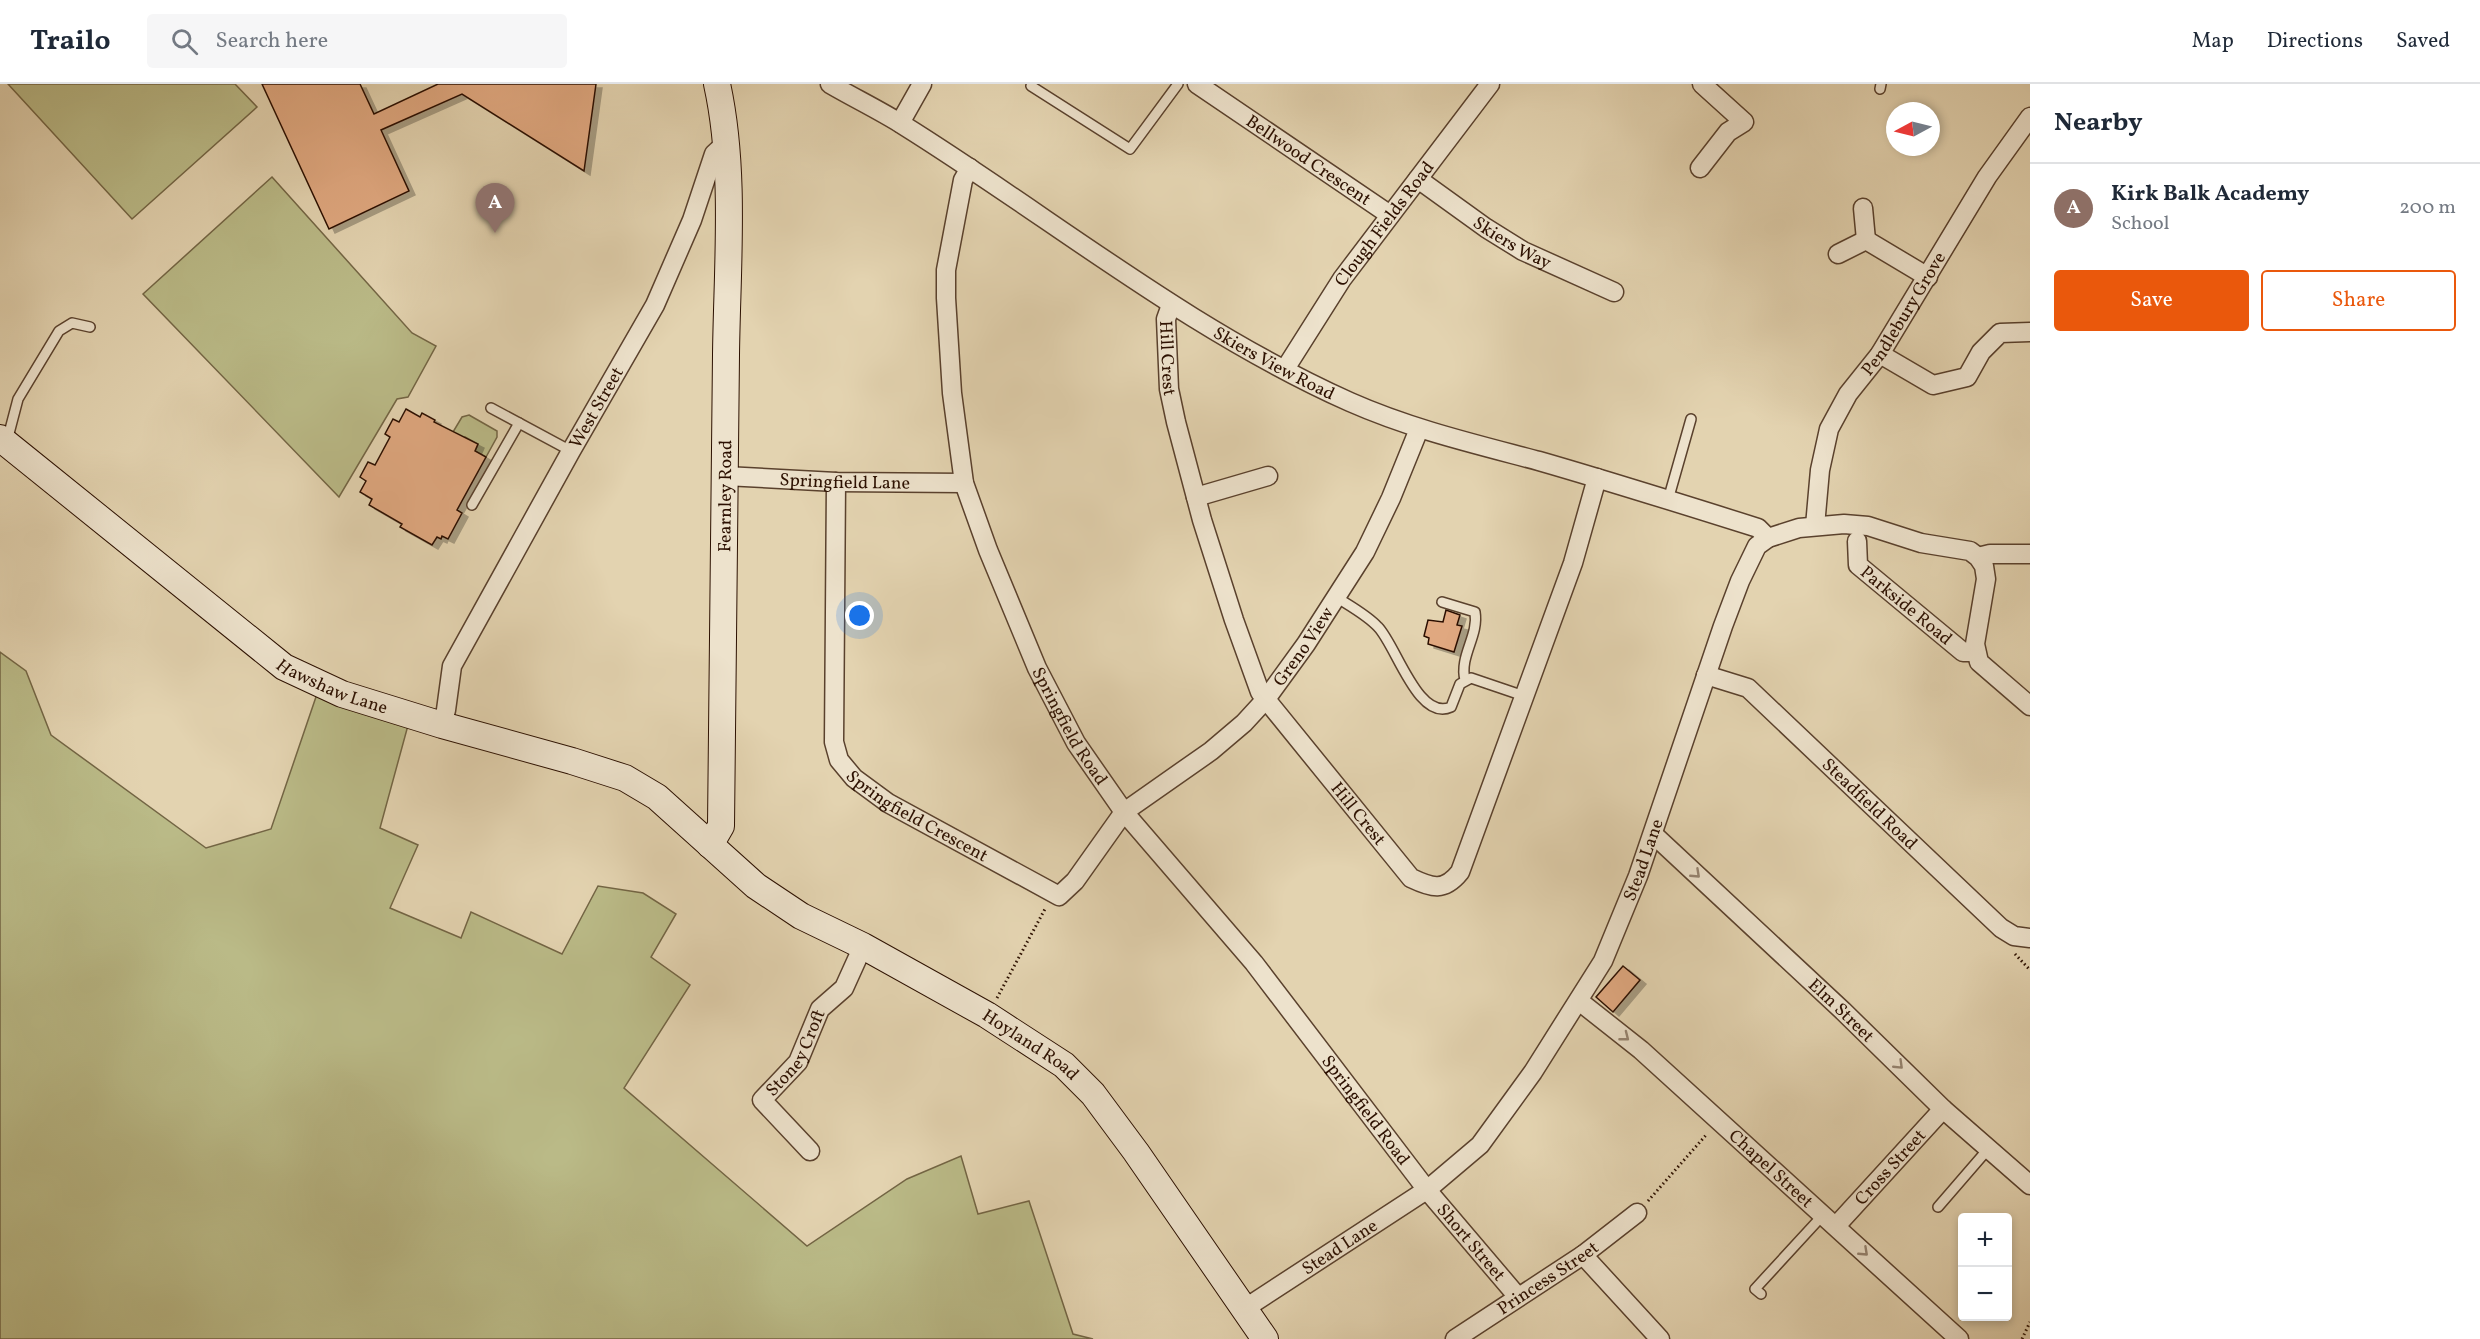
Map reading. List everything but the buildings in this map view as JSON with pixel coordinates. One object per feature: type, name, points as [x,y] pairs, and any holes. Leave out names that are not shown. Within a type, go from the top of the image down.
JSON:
[{"type":"main road","points":[[717,84],[726,143]]},
{"type":"main road","name":"Fearnley Road","points":[[710,845],[721,826],[726,143]]},
{"type":"main road","name":"Hawshaw Lane","points":[[3,441],[284,667],[342,694],[625,778],[657,797],[710,845]]},
{"type":"main road","name":"Hoyland Road","points":[[710,845],[756,886],[792,910],[863,946],[987,1015],[1064,1065],[1093,1094],[1136,1152],[1265,1339]]},
{"type":"street","name":"Skiers View Road","points":[[830,84],[900,123],[970,168],[1171,305],[1285,369],[1350,401],[1419,429],[1598,478],[1758,528],[1768,538]]},
{"type":"street","points":[[900,123],[922,84]]},
{"type":"street","name":"Bellwood Crescent","points":[[1197,84],[1390,215]]},
{"type":"street","name":"Clough Fields Road","points":[[1285,369],[1342,279],[1490,84]]},
{"type":"street","points":[[1700,168],[1728,132],[1744,122],[1702,84]]},
{"type":"street","name":"Pendlebury Grove","points":[[1815,526],[1820,470],[1829,429],[1848,394],[1881,354],[1987,177],[2030,117]]},
{"type":"street","name":"West Street","points":[[442,725],[452,666],[571,451],[656,305],[692,220],[714,154],[726,143]]},
{"type":"street","name":"Springfield Road","points":[[970,168],[963,180],[946,270],[951,393],[964,483],[988,550],[1037,668],[1076,742],[1124,812],[1254,963],[1428,1189]]},
{"type":"street","name":"Skiers Way","points":[[1418,179],[1486,228],[1523,250],[1614,292]]},
{"type":"street","points":[[1863,208],[1866,240]]},
{"type":"street","points":[[1866,240],[1928,276]]},
{"type":"street","points":[[1838,255],[1866,240]]},
{"type":"street","name":"Hill Crest","points":[[1171,305],[1166,319],[1169,389],[1196,497],[1234,620],[1260,692],[1411,878],[1428,886],[1443,886],[1452,882],[1460,872],[1573,563],[1598,478]]},
{"type":"street","points":[[1881,354],[1933,385],[1967,376],[1981,352],[2000,333],[2030,332]]},
{"type":"street","name":"Greno View","points":[[1124,812],[1211,751],[1244,723],[1266,699],[1306,644],[1365,552],[1387,507],[1419,429]]},
{"type":"street","name":"Springfield Lane","points":[[725,476],[836,482],[964,483]]},
{"type":"street","points":[[1196,497],[1268,476]]},
{"type":"street","name":"Springfield Crescent","points":[[836,482],[834,742],[839,760],[854,778],[888,803],[1054,893]]},
{"type":"street","name":"Stead Lane","points":[[1244,1309],[1428,1189],[1480,1144],[1527,1081],[1580,1001],[1603,961],[1653,834],[1706,675],[1750,556],[1757,546],[1768,538],[1798,528],[1868,526],[1921,543],[1970,551],[1978,556],[2030,554]]},
{"type":"street","name":"Parkside Road","points":[[1857,541],[1858,565],[1963,652],[1976,652]]},
{"type":"street","name":"Parkside Road","points":[[1978,556],[1984,566],[1986,579],[1975,644],[1979,662],[2030,706]]},
{"type":"street","name":"Steadfield Road","points":[[1706,675],[1748,688],[2001,928],[2014,936],[2030,938]]},
{"type":"street","points":[[1054,893],[1059,896],[1067,890],[1124,812]]},
{"type":"street","name":"Elm Street","points":[[1653,834],[1844,1011],[1943,1108],[2030,1185]]},
{"type":"street","name":"Stoney Croft","points":[[810,1151],[762,1100],[798,1062],[820,1009],[844,988],[863,946]]},
{"type":"street","name":"Chapel Street","points":[[1580,1001],[1641,1050],[1959,1339]]},
{"type":"street","name":"Cross Street","points":[[1829,1220],[1943,1108]]},
{"type":"street","name":"Short Street","points":[[1428,1189],[1518,1297]]},
{"type":"street","name":"Princess Street","points":[[1455,1339],[1475,1334],[1518,1297],[1583,1255],[1637,1213]]},
{"type":"street","points":[[1583,1255],[1660,1339]]},
{"type":"lane","points":[[1031,86],[1130,149],[1178,84]]},
{"type":"lane","points":[[3,441],[18,399],[59,332],[72,324],[90,327]]},
{"type":"lane","points":[[491,408],[571,451]]},
{"type":"lane","points":[[1668,500],[1691,419]]},
{"type":"lane","points":[[472,505],[519,423]]},
{"type":"lane","points":[[1336,597],[1378,626],[1402,669],[1428,703],[1444,710],[1451,707],[1461,684],[1471,678],[1480,679],[1524,696]]},
{"type":"lane","points":[[1442,602],[1475,612],[1477,621],[1462,668],[1465,680]]},
{"type":"lane","points":[[1938,1207],[1989,1148]]},
{"type":"lane","points":[[1761,1294],[1755,1289],[1829,1220]]},
{"type":"path","points":[[987,1015],[1054,893]]},
{"type":"path","points":[[1637,1213],[1714,1126]]},
{"type":"path","points":[[2022,1339],[2030,1322]]},
{"type":"green space","points":[[8,84],[235,84],[257,107],[132,219]]},
{"type":"green space","points":[[272,177],[412,333],[436,346],[408,397],[397,399],[339,497],[143,294]]},
{"type":"green space","points":[[469,415],[497,431],[497,437],[486,457],[475,451],[478,444],[465,437],[461,442],[453,432],[462,417]]},
{"type":"green space","points":[[0,652],[26,671],[51,735],[206,848],[271,829],[318,691],[410,718],[380,828],[418,845],[390,908],[461,938],[471,912],[562,954],[598,886],[643,893],[676,914],[651,957],[690,985],[624,1088],[807,1246],[907,1179],[961,1156],[978,1214],[1029,1201],[1073,1334],[1093,1339],[0,1339]]},
{"type":"place","name":"Kirk Balk Academy","points":[[495,233]]}]
